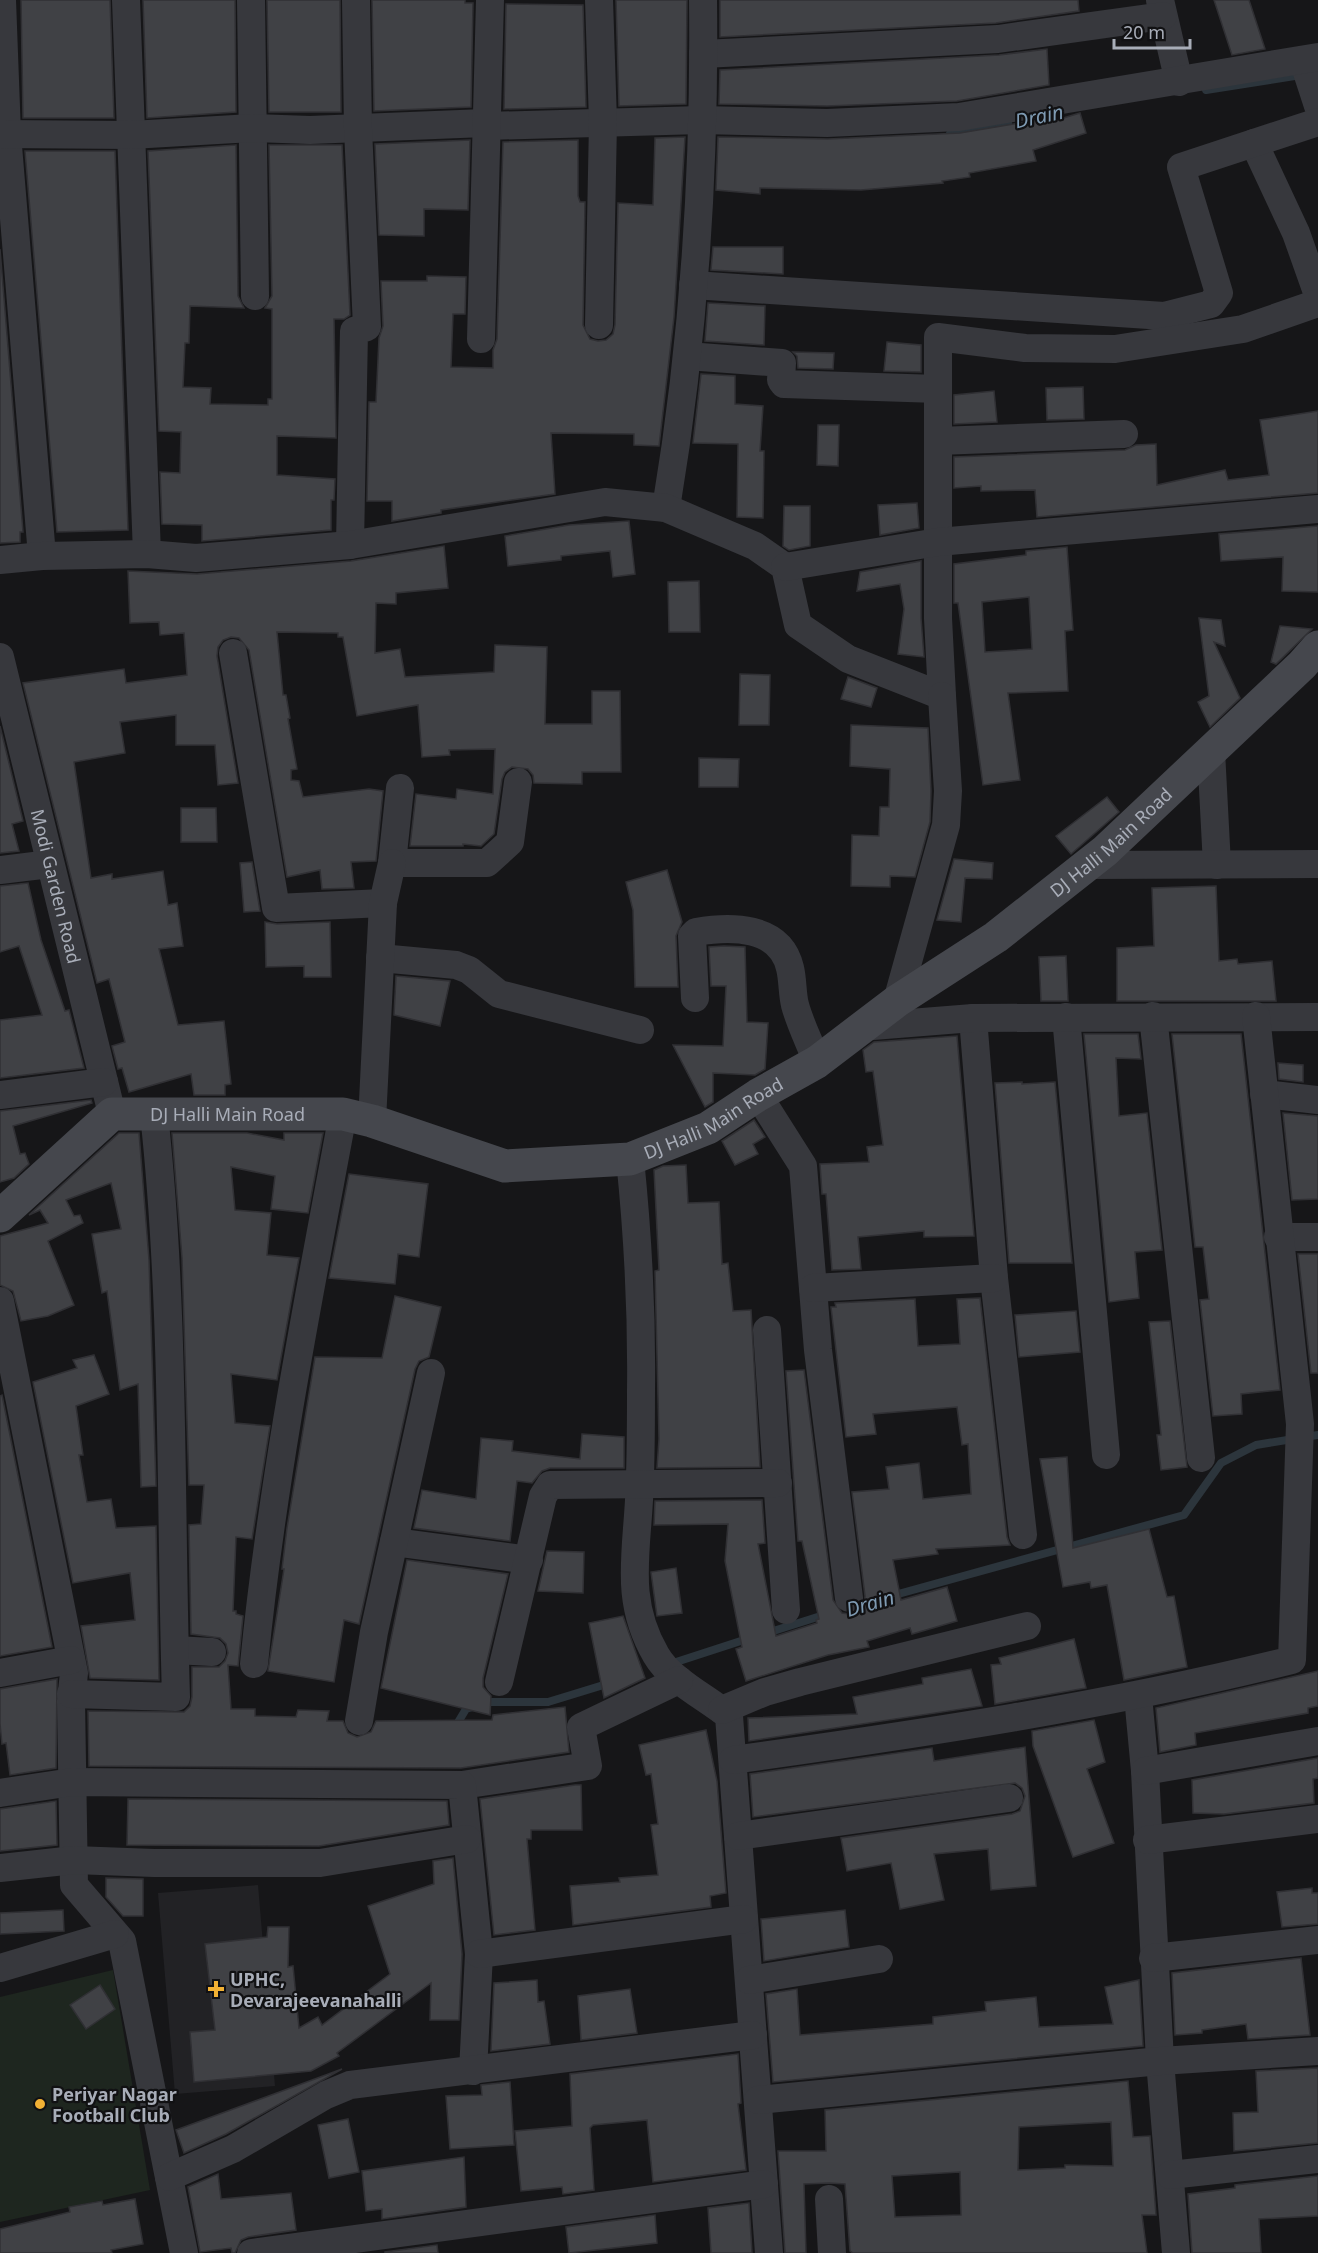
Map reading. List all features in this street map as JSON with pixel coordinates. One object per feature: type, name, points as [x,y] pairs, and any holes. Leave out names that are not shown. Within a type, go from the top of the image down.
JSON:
[{"type":"street","points":[[2,0],[3,134],[42,556]]},
{"type":"street","points":[[126,0],[147,554]]},
{"type":"street","points":[[250,0],[255,296]]},
{"type":"street","points":[[350,545],[354,331],[366,327],[358,129],[356,0]]},
{"type":"street","points":[[481,339],[490,0]]},
{"type":"street","points":[[599,0],[603,122],[599,325]]},
{"type":"street","points":[[666,508],[687,356],[693,285],[701,120],[703,0]]},
{"type":"street","points":[[703,54],[998,39],[1162,8],[1179,82]]},
{"type":"street","points":[[3,134],[131,135],[252,128],[358,129],[485,123],[486,126],[701,120],[827,123],[959,117],[1179,82],[1309,66],[1318,106]]},
{"type":"street","points":[[693,285],[1164,316],[1211,304],[1219,293],[1181,167],[1318,122]]},
{"type":"street","points":[[1254,143],[1296,233],[1318,295]]},
{"type":"street","points":[[897,1001],[946,825],[948,792],[942,696],[938,542],[938,337],[1025,348],[1115,349],[1244,329],[1318,303]]},
{"type":"street","points":[[687,356],[782,363],[781,380],[784,384],[938,389]]},
{"type":"street","points":[[939,441],[1124,434]]},
{"type":"street","points":[[0,560],[42,556],[147,554],[196,558],[350,545],[605,502],[666,508],[755,546],[785,567],[798,625],[848,659],[942,696]]},
{"type":"street","points":[[785,567],[938,542],[1318,509]]},
{"type":"street","name":"DJ Halli Main Road","points":[[112,1114],[358,1118],[505,1166],[630,1159],[708,1128],[759,1095],[817,1062],[897,1001],[996,937],[1088,865],[1211,751],[1318,647]]},
{"type":"street","points":[[233,653],[276,908],[383,903]]},
{"type":"street","name":"Modi Garden Road","points":[[0,657],[112,1114]]},
{"type":"street","points":[[1211,751],[1217,865]]},
{"type":"street","points":[[392,863],[487,863],[510,842],[518,782]]},
{"type":"street","points":[[254,1664],[259,1611],[306,1312],[358,1118],[380,958],[383,903],[392,863],[399,788]]},
{"type":"street","points":[[0,870],[50,864]]},
{"type":"street","points":[[1088,865],[1318,864]]},
{"type":"street","points":[[695,998],[692,936],[696,932],[743,928],[759,932],[784,953],[790,966],[795,1005],[817,1062]]},
{"type":"street","points":[[380,958],[456,965],[469,970],[500,994],[640,1030]]},
{"type":"street","points":[[1153,1016],[1201,1458]]},
{"type":"street","points":[[732,1760],[925,1734],[1066,1706],[1138,1696],[1292,1660],[1300,1424],[1278,1237],[1256,1016]]},
{"type":"street","points":[[1066,1017],[1106,1455]]},
{"type":"street","points":[[860,1027],[973,1018],[1318,1017]]},
{"type":"street","points":[[973,1018],[994,1278],[1023,1535]]},
{"type":"street","points":[[0,1095],[104,1082]]},
{"type":"street","points":[[1264,1094],[1318,1100]]},
{"type":"street","points":[[759,1095],[803,1166],[818,1350],[849,1598]]},
{"type":"street","points":[[0,1216],[112,1114]]},
{"type":"street","points":[[71,1694],[176,1697],[168,1305],[164,1205],[154,1114]]},
{"type":"street","points":[[630,1159],[640,1254],[639,1484],[633,1575],[640,1615],[670,1671],[729,1716],[769,2253]]},
{"type":"street","points":[[1278,1237],[1318,1237]]},
{"type":"street","points":[[813,1288],[994,1278]]},
{"type":"street","points":[[0,1301],[74,1673],[71,1694],[74,1885],[122,1941],[183,2253]]},
{"type":"street","points":[[767,1330],[786,1610]]},
{"type":"street","points":[[359,1720],[374,1632],[430,1373]]},
{"type":"street","points":[[499,1682],[543,1496],[550,1485],[778,1483]]},
{"type":"street","points":[[394,1542],[529,1560]]},
{"type":"street","points":[[722,1710],[765,1692],[800,1682],[1027,1626]]},
{"type":"street","points":[[175,1650],[212,1652]]},
{"type":"street","points":[[0,1673],[71,1660]]},
{"type":"street","points":[[0,1793],[72,1782],[462,1785],[588,1766],[580,1727],[670,1671]]},
{"type":"street","points":[[1138,1696],[1145,1771],[1160,2061],[1176,2253]]},
{"type":"street","points":[[1145,1771],[1318,1741]]},
{"type":"street","points":[[462,1785],[479,1954],[473,2071]]},
{"type":"street","points":[[738,1836],[1009,1798]]},
{"type":"street","points":[[1147,1840],[1318,1819]]},
{"type":"street","points":[[0,1868],[74,1860],[154,1863],[320,1863],[467,1839]]},
{"type":"street","points":[[479,1954],[744,1919]]},
{"type":"street","points":[[0,1968],[116,1934]]},
{"type":"street","points":[[1153,1958],[1318,1940]]},
{"type":"street","points":[[749,1980],[879,1959]]},
{"type":"street","points":[[169,2177],[233,2149],[326,2095],[350,2085],[753,2035]]},
{"type":"street","points":[[758,2100],[1160,2061],[1318,2051]]},
{"type":"street","points":[[1170,2175],[1318,2159]]},
{"type":"street","points":[[251,2253],[764,2184]]},
{"type":"street","points":[[829,2199],[832,2253]]},
{"type":"shaded area","name":"UPHC, Devarajeevanahalli","points":[[258,1885],[275,2086],[175,2094],[158,1893]]},
{"type":"shaded area","points":[[113,1970],[150,2190],[0,2222],[0,1997]]},
{"type":"building","points":[[21,0],[110,0],[114,118],[23,118]]},
{"type":"building","points":[[143,0],[235,0],[236,112],[147,118]]},
{"type":"building","points":[[267,0],[340,0],[341,112],[269,112]]},
{"type":"building","points":[[372,0],[465,0],[465,3],[473,3],[471,107],[374,111]]},
{"type":"building","points":[[616,0],[687,0],[686,104],[619,106]]},
{"type":"building","points":[[720,0],[1078,0],[1079,11],[996,23],[720,37]]},
{"type":"building","points":[[1214,0],[1249,0],[1265,49],[1232,55]]},
{"type":"building","points":[[506,4],[583,5],[586,107],[504,109]]},
{"type":"building","points":[[1047,49],[1049,85],[957,101],[827,106],[719,104],[720,70],[999,55]]},
{"type":"building","points":[[1080,113],[1086,133],[1033,150],[1036,161],[969,173],[970,177],[942,181],[943,183],[861,190],[760,188],[760,194],[716,190],[718,137],[828,139],[960,133],[1050,118],[1050,122]]},
{"type":"building","points":[[685,137],[674,317],[659,446],[634,445],[634,434],[551,433],[555,494],[441,510],[441,513],[392,521],[392,501],[367,501],[369,402],[376,402],[379,338],[383,326],[381,281],[427,281],[427,276],[466,277],[465,314],[453,314],[451,367],[493,368],[493,350],[497,339],[503,142],[578,140],[578,196],[580,202],[585,202],[583,325],[590,339],[606,340],[613,334],[615,325],[618,203],[653,205],[655,138]]},
{"type":"building","points":[[470,140],[468,210],[424,209],[424,236],[379,235],[375,144]]},
{"type":"building","points":[[236,145],[238,296],[244,308],[190,306],[189,343],[185,343],[183,387],[211,388],[210,404],[268,405],[268,399],[272,399],[272,309],[265,308],[272,296],[269,145],[342,145],[350,315],[344,319],[334,319],[336,438],[277,436],[277,475],[335,479],[334,500],[331,500],[331,530],[202,541],[202,525],[162,524],[160,472],[180,473],[181,432],[159,431],[148,151]]},
{"type":"building","points":[[25,151],[115,151],[128,530],[57,532]]},
{"type":"building","points":[[713,247],[783,247],[783,274],[711,270]]},
{"type":"building","points":[[0,249],[23,532],[20,532],[20,542],[0,543]]},
{"type":"building","points":[[708,303],[765,306],[764,345],[705,341]]},
{"type":"building","points":[[887,342],[921,345],[921,372],[884,371]]},
{"type":"building","points":[[793,352],[834,353],[833,369],[798,368],[797,356]]},
{"type":"building","points":[[701,374],[735,376],[735,404],[763,406],[760,451],[764,451],[763,518],[737,517],[738,444],[693,443]]},
{"type":"building","points":[[1083,387],[1084,419],[1047,420],[1046,388]]},
{"type":"building","points":[[994,391],[997,422],[954,424],[954,395]]},
{"type":"building","points":[[1318,411],[1318,493],[1037,517],[1035,490],[981,491],[981,486],[954,488],[954,457],[1125,450],[1136,445],[1156,444],[1157,485],[1225,470],[1228,480],[1269,475],[1260,420]]},
{"type":"building","points":[[818,425],[839,425],[838,466],[817,465]]},
{"type":"building","points":[[917,503],[919,528],[880,535],[878,505]]},
{"type":"building","points":[[784,506],[810,506],[810,546],[789,550],[783,546]]},
{"type":"building","points":[[629,521],[635,574],[613,577],[610,551],[561,556],[561,560],[508,566],[505,536],[569,525]]},
{"type":"building","points":[[1318,526],[1318,592],[1282,591],[1283,557],[1221,561],[1219,534]]},
{"type":"building","points":[[444,546],[448,588],[396,593],[396,604],[376,603],[375,653],[400,649],[405,677],[494,672],[495,645],[547,647],[545,724],[592,724],[592,691],[620,691],[621,772],[582,772],[582,784],[534,783],[533,775],[528,769],[512,767],[505,772],[502,779],[494,834],[481,846],[463,844],[463,846],[410,846],[416,794],[456,799],[457,789],[493,794],[495,749],[449,750],[450,755],[422,757],[418,705],[357,716],[343,637],[338,637],[338,633],[277,632],[283,695],[286,695],[297,769],[291,770],[291,780],[299,781],[303,797],[369,789],[383,791],[376,861],[351,862],[354,888],[322,889],[320,870],[287,877],[249,650],[239,638],[231,637],[223,640],[218,647],[217,656],[238,783],[218,785],[215,745],[176,745],[176,715],[120,722],[125,753],[74,762],[91,878],[112,874],[112,879],[163,871],[168,905],[177,903],[183,946],[159,949],[178,1025],[224,1021],[231,1084],[225,1085],[225,1095],[194,1095],[191,1074],[129,1092],[122,1068],[118,1069],[112,1046],[125,1042],[109,979],[97,983],[23,683],[124,669],[126,683],[187,675],[184,633],[160,635],[159,622],[130,623],[128,571],[197,574],[351,561]]},
{"type":"building","points":[[1067,547],[1073,630],[1065,631],[1068,691],[1008,693],[1020,780],[983,785],[958,603],[954,603],[954,564],[1026,555],[1026,551]],"holes":[[[1029,597],[1032,649],[985,652],[982,602]]]},
{"type":"building","points":[[921,561],[924,657],[898,654],[904,609],[900,584],[857,591],[860,572]]},
{"type":"building","points":[[699,581],[700,632],[669,632],[668,582]]},
{"type":"building","points":[[1199,618],[1221,620],[1225,646],[1214,642],[1240,698],[1210,727],[1198,702],[1209,696]]},
{"type":"building","points":[[1280,626],[1312,629],[1276,664],[1271,662]]},
{"type":"building","points":[[740,674],[770,675],[769,725],[739,725]]},
{"type":"building","points":[[848,677],[877,688],[871,707],[841,699]]},
{"type":"building","points":[[851,725],[928,728],[930,822],[915,877],[890,876],[890,887],[851,886],[852,835],[879,836],[880,807],[889,807],[890,769],[850,766]]},
{"type":"building","points":[[0,726],[23,821],[12,824],[19,851],[0,853]]},
{"type":"building","points":[[699,758],[739,759],[738,787],[699,787]]},
{"type":"building","points":[[1107,797],[1119,812],[1071,854],[1056,836]]},
{"type":"building","points":[[181,808],[216,808],[217,842],[181,842]]},
{"type":"building","points":[[954,859],[993,863],[992,879],[965,878],[961,922],[937,920]]},
{"type":"building","points":[[252,862],[260,911],[244,912],[240,863]]},
{"type":"building","points":[[667,870],[682,922],[676,936],[678,987],[635,987],[633,910],[626,882]]},
{"type":"building","points":[[28,883],[41,940],[65,1011],[69,1010],[84,1068],[0,1078],[0,1020],[42,1015],[19,946],[0,952],[0,886]]},
{"type":"building","points":[[1216,886],[1219,961],[1237,959],[1238,964],[1272,961],[1276,1001],[1117,1001],[1117,948],[1154,946],[1152,888]]},
{"type":"building","points":[[265,922],[277,924],[330,922],[331,977],[304,977],[304,966],[266,967]]},
{"type":"building","points":[[709,947],[745,947],[747,1022],[768,1023],[765,1069],[755,1075],[713,1073],[713,1102],[705,1107],[673,1045],[723,1046],[726,986],[711,986]]},
{"type":"building","points":[[1066,956],[1068,1001],[1041,1001],[1039,957]]},
{"type":"building","points":[[396,976],[450,981],[440,1026],[394,1015]]},
{"type":"building","points":[[1084,1034],[1138,1034],[1141,1059],[1116,1058],[1119,1116],[1147,1113],[1162,1250],[1135,1252],[1139,1298],[1109,1302]]},
{"type":"building","points":[[1172,1034],[1241,1034],[1280,1390],[1241,1394],[1242,1414],[1213,1416],[1200,1300],[1209,1299],[1203,1247],[1195,1247]]},
{"type":"building","points":[[957,1036],[974,1236],[924,1237],[924,1231],[858,1237],[861,1269],[832,1270],[826,1194],[822,1194],[820,1164],[869,1162],[867,1147],[883,1145],[873,1071],[866,1072],[863,1050],[874,1042]]},
{"type":"building","points":[[1278,1063],[1303,1065],[1303,1082],[1279,1079]]},
{"type":"building","points":[[1022,1082],[1022,1084],[1055,1082],[1072,1263],[1009,1263],[995,1083]]},
{"type":"building","points":[[91,1100],[92,1103],[13,1126],[20,1154],[25,1153],[29,1164],[14,1178],[0,1182],[0,1111]]},
{"type":"building","points":[[1283,1113],[1318,1116],[1318,1199],[1292,1200]]},
{"type":"building","points":[[754,1120],[765,1137],[753,1144],[758,1154],[735,1165],[722,1141]]},
{"type":"building","points":[[119,1133],[139,1133],[149,1260],[156,1486],[141,1487],[138,1384],[120,1390],[107,1291],[102,1293],[92,1234],[121,1229],[111,1183],[66,1200],[74,1216],[80,1215],[83,1223],[48,1241],[74,1305],[48,1316],[21,1321],[13,1291],[0,1285],[0,1236],[48,1223],[40,1210],[29,1215]]},
{"type":"building","points":[[172,1133],[247,1133],[284,1140],[284,1133],[323,1133],[308,1213],[271,1209],[275,1176],[231,1167],[235,1210],[271,1213],[267,1255],[299,1258],[277,1380],[231,1374],[235,1423],[270,1426],[252,1539],[236,1537],[233,1611],[243,1616],[238,1666],[228,1665],[231,1709],[255,1709],[255,1716],[296,1717],[298,1710],[329,1711],[327,1721],[343,1721],[348,1733],[357,1737],[371,1732],[376,1721],[492,1720],[493,1715],[565,1707],[569,1752],[461,1768],[89,1766],[88,1711],[184,1712],[190,1706],[192,1697],[192,1667],[219,1667],[225,1661],[228,1653],[226,1644],[220,1638],[191,1634],[189,1525],[201,1524],[204,1485],[189,1485],[182,1258]]},
{"type":"building","points":[[686,1165],[688,1203],[719,1202],[722,1264],[728,1263],[733,1311],[751,1310],[760,1467],[657,1468],[659,1439],[655,1271],[659,1270],[654,1170],[663,1166]]},
{"type":"building","points":[[349,1174],[428,1184],[419,1257],[398,1254],[395,1284],[329,1278]]},
{"type":"building","points":[[1298,1254],[1318,1254],[1318,1373],[1311,1373]]},
{"type":"building","points":[[395,1296],[441,1307],[429,1357],[419,1361],[415,1369],[359,1624],[344,1620],[334,1682],[268,1671],[284,1569],[282,1569],[287,1528],[315,1357],[382,1358]]},
{"type":"building","points":[[980,1298],[1007,1537],[1010,1545],[936,1549],[938,1554],[893,1560],[901,1600],[947,1587],[957,1621],[912,1634],[910,1628],[867,1641],[869,1647],[828,1655],[746,1681],[736,1649],[742,1647],[725,1561],[728,1524],[654,1525],[655,1501],[762,1500],[765,1543],[758,1544],[776,1636],[817,1623],[816,1620],[819,1619],[802,1541],[798,1541],[786,1371],[804,1370],[833,1600],[842,1613],[850,1614],[858,1611],[864,1605],[865,1596],[852,1492],[889,1489],[886,1467],[919,1463],[923,1499],[971,1494],[968,1444],[962,1445],[957,1407],[873,1414],[876,1434],[846,1437],[831,1307],[836,1307],[835,1303],[915,1299],[918,1346],[960,1344],[957,1299]]},
{"type":"building","points":[[1076,1311],[1080,1352],[1019,1357],[1015,1315]]},
{"type":"building","points":[[1170,1321],[1187,1467],[1161,1470],[1157,1435],[1161,1435],[1149,1322]]},
{"type":"building","points":[[94,1355],[109,1394],[76,1406],[83,1455],[79,1455],[87,1502],[111,1499],[116,1528],[156,1526],[159,1680],[90,1678],[81,1626],[135,1620],[130,1573],[73,1583],[33,1382],[77,1368],[73,1360]]},
{"type":"building","points":[[2,1395],[52,1647],[0,1656],[0,1396]]},
{"type":"building","points":[[582,1434],[624,1437],[624,1468],[550,1468],[542,1471],[532,1483],[517,1481],[510,1541],[414,1528],[422,1490],[476,1499],[481,1438],[513,1441],[512,1451],[580,1459]]},
{"type":"building","points":[[1067,1457],[1073,1548],[1149,1529],[1167,1597],[1174,1596],[1187,1667],[1124,1680],[1107,1585],[1091,1588],[1090,1582],[1063,1587],[1040,1459]]},
{"type":"building","points":[[547,1551],[584,1552],[583,1593],[538,1591]]},
{"type":"building","points":[[407,1560],[508,1574],[483,1678],[483,1687],[491,1696],[490,1715],[381,1688]]},
{"type":"building","points":[[676,1568],[682,1613],[657,1616],[651,1572]]},
{"type":"building","points":[[623,1616],[645,1678],[604,1698],[589,1623]]},
{"type":"building","points":[[1074,1639],[1086,1688],[995,1704],[991,1665],[1001,1664],[999,1658]]},
{"type":"building","points":[[971,1669],[982,1706],[749,1741],[748,1718],[857,1714],[853,1697],[923,1684],[922,1678]]},
{"type":"building","points":[[1318,1671],[1318,1706],[1308,1708],[1308,1713],[1195,1733],[1196,1745],[1160,1752],[1156,1708]]},
{"type":"building","points":[[57,1679],[56,1768],[10,1775],[6,1743],[2,1744],[0,1689]]},
{"type":"building","points":[[1094,1720],[1105,1762],[1087,1769],[1114,1843],[1073,1857],[1033,1746],[1032,1731]]},
{"type":"building","points":[[706,1730],[717,1781],[726,1893],[710,1896],[711,1907],[573,1925],[570,1886],[620,1882],[619,1878],[658,1875],[651,1825],[658,1824],[651,1774],[646,1775],[639,1745]]},
{"type":"building","points":[[1025,1747],[1036,1886],[991,1890],[988,1849],[934,1854],[944,1900],[900,1909],[891,1863],[847,1871],[841,1838],[1012,1814],[1020,1811],[1025,1796],[1022,1788],[1015,1783],[753,1817],[750,1774],[932,1748],[934,1761]]},
{"type":"building","points":[[1318,1758],[1318,1778],[1313,1779],[1314,1803],[1224,1814],[1193,1813],[1192,1780]]},
{"type":"building","points":[[581,1785],[582,1830],[531,1830],[531,1839],[527,1839],[535,1930],[494,1935],[480,1799]]},
{"type":"building","points":[[128,1799],[447,1801],[449,1825],[319,1846],[127,1845]]},
{"type":"building","points":[[56,1801],[57,1845],[0,1851],[0,1809]]},
{"type":"building","points":[[453,1858],[462,1954],[459,2020],[430,2020],[431,1983],[337,2053],[339,2056],[311,2071],[194,2082],[190,2032],[215,2030],[205,1944],[267,1937],[268,1927],[289,1927],[288,1967],[293,1966],[299,2028],[318,2017],[322,2025],[390,1974],[368,1906],[434,1884],[433,1861]]},
{"type":"building","points":[[106,1878],[143,1879],[143,1916],[123,1916],[106,1897]]},
{"type":"building","points":[[1312,1888],[1312,1893],[1318,1893],[1318,1924],[1282,1927],[1277,1892]]},
{"type":"building","points":[[63,1910],[64,1931],[0,1934],[0,1913]]},
{"type":"building","points":[[845,1910],[849,1947],[764,1961],[761,1919]]},
{"type":"building","points":[[1301,1958],[1310,2035],[1248,2039],[1246,2024],[1202,2030],[1202,2033],[1175,2035],[1172,1973]]},
{"type":"building","points":[[537,1980],[538,2002],[544,2001],[550,2044],[491,2051],[494,1983]]},
{"type":"building","points":[[1139,1980],[1143,2046],[773,2082],[766,1994],[797,1989],[800,2035],[933,2024],[933,2017],[986,2011],[985,2002],[1036,1997],[1039,2027],[1113,2024],[1105,1987]]},
{"type":"building","points":[[100,1985],[115,2009],[86,2029],[70,2005]]},
{"type":"building","points":[[630,1989],[637,2033],[581,2040],[578,1996]]},
{"type":"building","points":[[738,2054],[741,2103],[738,2104],[746,2170],[653,2182],[647,2120],[593,2125],[590,2128],[594,2190],[563,2194],[562,2187],[521,2191],[515,2131],[572,2126],[570,2074]]},
{"type":"building","points":[[1318,2068],[1318,2143],[1234,2151],[1233,2113],[1258,2112],[1256,2071]]},
{"type":"building","points":[[342,2069],[226,2134],[184,2153],[176,2130]]},
{"type":"building","points":[[1128,2081],[1133,2137],[1150,2136],[1156,2215],[1142,2215],[1147,2253],[853,2253],[850,2251],[845,2184],[829,2183],[804,2184],[806,2253],[785,2253],[778,2151],[826,2151],[825,2110]],"holes":[[[1111,2122],[1113,2166],[1065,2165],[1065,2168],[1018,2170],[1019,2127]],[[960,2172],[961,2215],[895,2217],[892,2176]]]},
{"type":"building","points":[[510,2082],[514,2145],[450,2149],[446,2096],[482,2095],[481,2085]]},
{"type":"building","points":[[348,2119],[359,2172],[329,2178],[318,2125]]},
{"type":"building","points":[[464,2157],[466,2207],[382,2219],[382,2209],[366,2211],[362,2171]]},
{"type":"building","points":[[218,2174],[221,2199],[291,2193],[296,2230],[248,2237],[241,2240],[235,2253],[232,2253],[231,2248],[200,2252],[188,2187]]},
{"type":"building","points":[[1318,2176],[1318,2216],[1259,2219],[1261,2253],[1192,2253],[1188,2194],[1235,2188],[1235,2185]]},
{"type":"building","points":[[135,2199],[143,2244],[111,2250],[112,2253],[0,2253],[0,2229],[70,2212],[69,2207],[102,2201],[103,2205]]},
{"type":"building","points":[[749,2203],[752,2253],[711,2253],[708,2208]]},
{"type":"building","points":[[655,2215],[657,2243],[569,2253],[566,2227]]},
{"type":"building","points":[[437,2245],[438,2253],[385,2253],[385,2252]]},
{"type":"waterway","name":"Drain","points":[[1206,90],[1301,75]]},
{"type":"waterway","name":"Drain","points":[[950,134],[1008,123]]},
{"type":"waterway","name":"Drain","points":[[891,1596],[1184,1515],[1221,1463],[1256,1445],[1318,1435]]},
{"type":"waterway","name":"Drain","points":[[767,1633],[827,1614]]},
{"type":"waterway","name":"Drain","points":[[670,1664],[750,1638]]},
{"type":"waterway","name":"Drain","points":[[454,1729],[466,1709],[489,1702],[548,1702],[610,1683]]},
{"type":"place","name":"UPHC, Devarajeevanahalli","points":[[216,1989]]},
{"type":"place","name":"Periyar Nagar Football Club","points":[[40,2104]]}]
